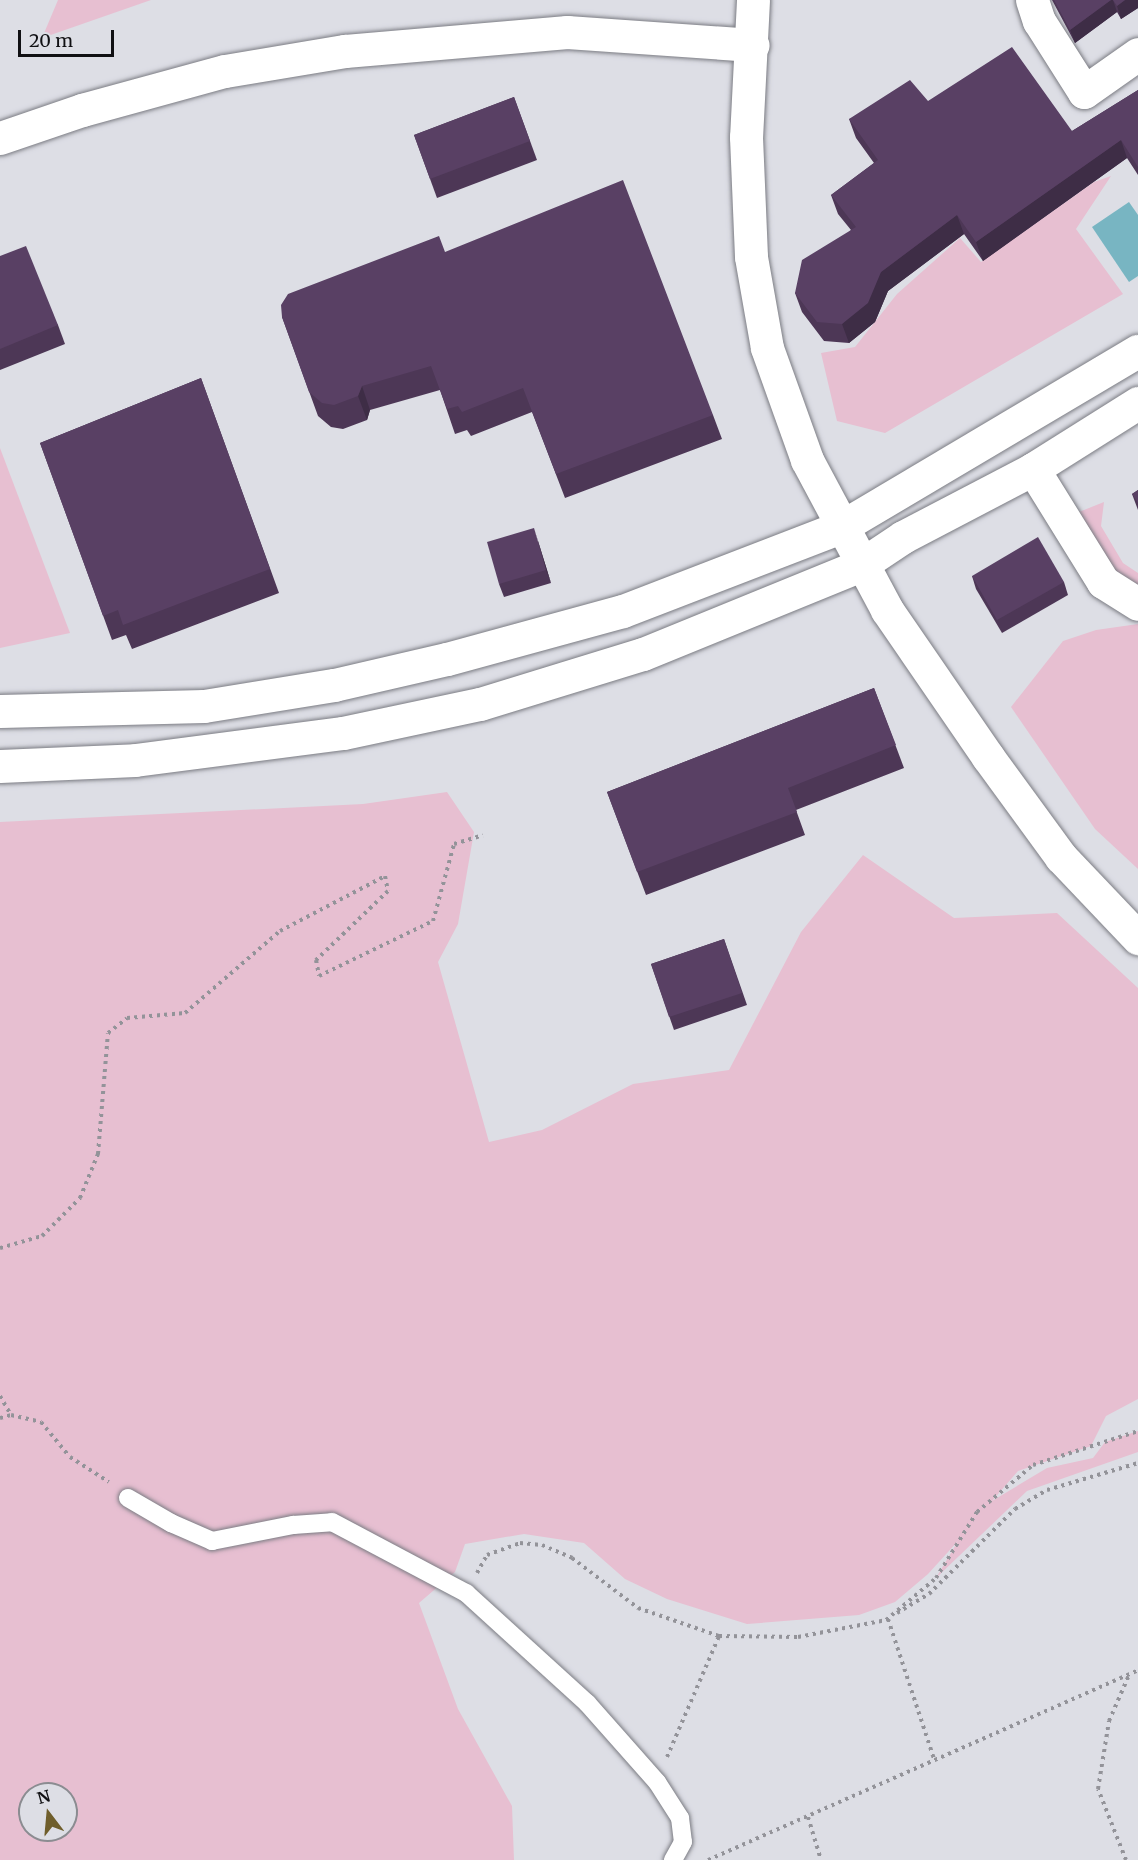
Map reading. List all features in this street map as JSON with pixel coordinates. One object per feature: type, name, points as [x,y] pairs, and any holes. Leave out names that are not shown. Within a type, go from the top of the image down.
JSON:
[{"type":"street","points":[[753,0],[753,45],[746,137],[751,258],[767,348],[807,460],[861,565],[961,718],[1061,857],[1138,938]]},
{"type":"street","points":[[1032,0],[1039,21],[1084,92],[1138,54]]},
{"type":"street","points":[[0,138],[82,110],[225,71],[345,51],[567,32],[753,45]]},
{"type":"street","points":[[0,711],[204,706],[334,685],[447,659],[623,611],[841,527],[1138,351]]},
{"type":"street","points":[[0,766],[135,760],[343,733],[480,704],[643,654],[861,565],[903,537],[1033,469],[1138,403]]},
{"type":"street","points":[[1033,469],[1103,582],[1138,604]]},
{"type":"street","points":[[0,745],[128,739],[270,744]]},
{"type":"lane","points":[[128,1498],[171,1524],[212,1541],[293,1525],[332,1522],[466,1593],[587,1703],[657,1782],[680,1818],[683,1842],[673,1860]]},
{"type":"path","points":[[0,1248],[42,1236],[80,1198],[98,1154],[108,1033],[127,1017],[185,1012],[279,931],[385,876],[388,891],[316,960],[319,976],[433,921],[454,844],[483,835]]},
{"type":"path","points":[[0,1396],[11,1415]]},
{"type":"path","points":[[0,1418],[11,1415],[41,1422],[70,1457],[128,1498]]},
{"type":"path","points":[[886,1620],[936,1578],[977,1512],[1033,1465],[1138,1431]]},
{"type":"path","points":[[466,1593],[487,1555],[520,1543],[542,1545],[572,1558],[638,1608],[719,1636],[798,1636],[886,1620],[928,1594],[1016,1509],[1047,1490],[1138,1463]]},
{"type":"path","points":[[886,1620],[933,1759]]},
{"type":"path","points":[[657,1782],[719,1636]]},
{"type":"path","points":[[708,1860],[1138,1670]]},
{"type":"path","points":[[1126,1860],[1098,1790],[1108,1721],[1130,1675]]},
{"type":"path","points":[[808,1817],[821,1860]]},
{"type":"shaded area","points":[[58,0],[151,0],[42,38]]},
{"type":"shaded area","points":[[1111,176],[1076,229],[1123,294],[885,433],[837,421],[821,353],[855,347],[897,294],[960,238],[981,262],[1094,182]]},
{"type":"shaded area","points":[[0,448],[70,633],[0,648]]},
{"type":"shaded area","points":[[1104,502],[1101,526],[1123,563],[1138,573],[1138,599],[1126,596],[1074,514]]},
{"type":"shaded area","points":[[1138,624],[1138,869],[1095,829],[1011,707],[1063,641],[1096,630]]},
{"type":"shaded area","points":[[447,792],[474,832],[458,924],[438,962],[489,1142],[542,1130],[633,1084],[729,1070],[801,932],[863,855],[954,918],[1057,913],[1138,988],[1138,1399],[1106,1416],[1091,1446],[1018,1471],[992,1501],[1047,1468],[1093,1458],[1105,1442],[1138,1431],[1138,1452],[1027,1491],[936,1578],[958,1541],[928,1574],[895,1602],[859,1615],[747,1624],[667,1599],[625,1579],[584,1543],[524,1534],[465,1544],[455,1572],[419,1603],[458,1709],[512,1806],[514,1860],[0,1860],[0,822],[363,804]]},
{"type":"water","points":[[1129,202],[1138,215],[1138,276],[1129,282],[1092,227]]},
{"type":"building","points":[[1054,0],[1111,0],[1070,30]]},
{"type":"building","points":[[1113,0],[1125,0],[1117,6]]},
{"type":"building","points":[[1012,47],[1072,131],[1138,90],[1138,167],[1121,140],[976,242],[957,215],[881,272],[868,303],[842,324],[817,322],[795,293],[802,260],[856,227],[831,195],[878,160],[849,119],[910,80],[928,101]]},
{"type":"building","points":[[514,97],[530,141],[430,179],[414,135]]},
{"type":"building","points":[[623,180],[713,415],[556,474],[523,388],[462,412],[458,406],[447,409],[431,366],[362,386],[358,396],[334,405],[322,403],[309,392],[282,317],[281,305],[288,294],[439,236],[445,252]]},
{"type":"building","points":[[26,246],[58,325],[0,349],[0,256]]},
{"type":"building","points":[[201,378],[270,569],[123,625],[118,610],[103,616],[40,443]]},
{"type":"building","points":[[1138,490],[1138,503],[1132,494]]},
{"type":"building","points":[[534,528],[546,570],[499,584],[487,542]]},
{"type":"building","points":[[1038,537],[1064,582],[997,620],[972,576]]},
{"type":"building","points":[[874,688],[896,745],[788,788],[797,812],[637,872],[607,792]]},
{"type":"building","points":[[724,939],[742,993],[669,1017],[651,964]]}]
